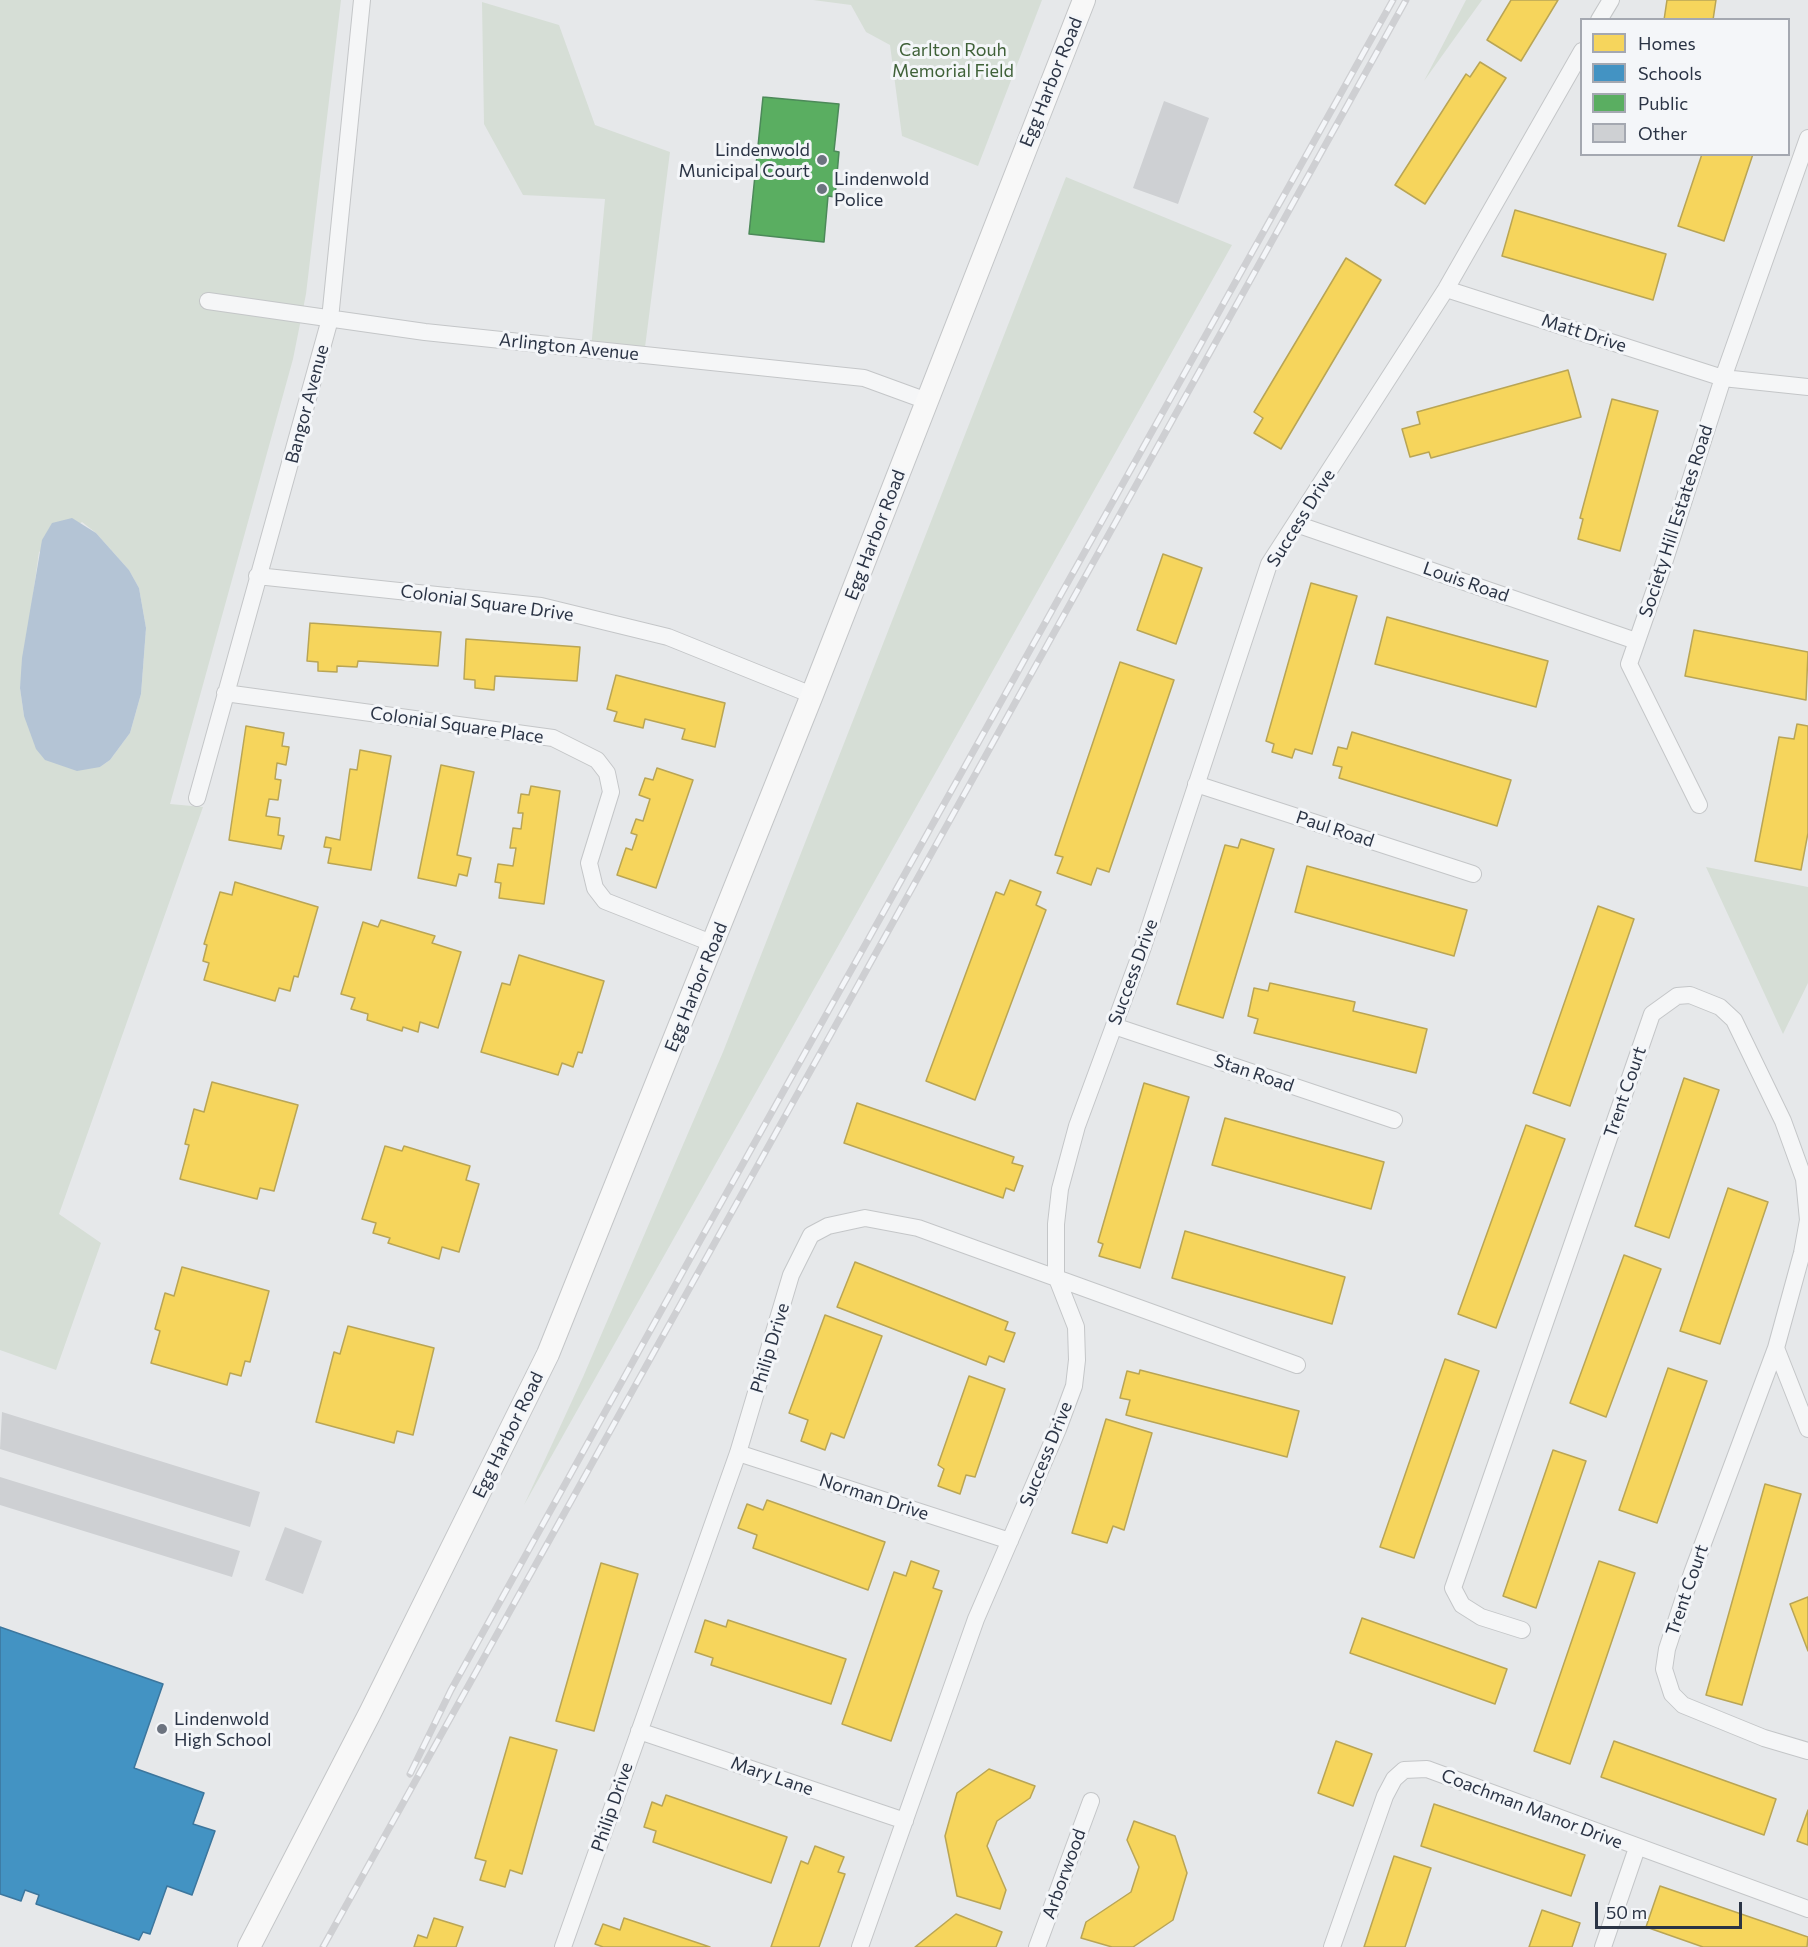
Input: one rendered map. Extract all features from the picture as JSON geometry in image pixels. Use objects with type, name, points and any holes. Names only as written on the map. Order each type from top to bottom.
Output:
[{"type":"street","name":"Bangor Avenue","points":[[197,798],[330,319],[362,0]]},
{"type":"street","name":"Egg Harbor Road","points":[[249,1947],[370,1713],[548,1354],[714,944],[1084,0]]},
{"type":"street","points":[[1600,18],[1611,0]]},
{"type":"street","name":"Success Drive","points":[[860,1947],[976,1619],[1058,1429],[1074,1386],[1077,1360],[1076,1327],[1056,1276],[1056,1224],[1060,1189],[1077,1125],[1114,1026],[1269,564],[1446,289],[1580,53]]},
{"type":"street","name":"Society Hill Estates Road","points":[[1699,805],[1629,664],[1664,566],[1723,378],[1808,138]]},
{"type":"street","name":"Matt Drive","points":[[1446,289],[1723,378]]},
{"type":"street","name":"Arlington Avenue","points":[[208,301],[425,332],[864,378],[927,401]]},
{"type":"street","points":[[1723,378],[1808,387]]},
{"type":"street","name":"Louis Road","points":[[1296,524],[1636,641]]},
{"type":"street","name":"Colonial Square Drive","points":[[257,576],[541,606],[668,637],[812,695]]},
{"type":"street","name":"Colonial Square Place","points":[[225,693],[553,738],[597,760],[607,773],[611,792],[590,863],[595,888],[605,902],[714,944]]},
{"type":"street","name":"Paul Road","points":[[1196,784],[1473,874]]},
{"type":"street","name":"Trent Court","points":[[1522,1630],[1481,1617],[1462,1605],[1453,1588],[1652,1014],[1677,996],[1690,995],[1705,999],[1720,1007],[1734,1020],[1783,1121],[1804,1179],[1808,1220],[1802,1253],[1776,1348],[1692,1573],[1667,1649],[1664,1669],[1672,1694],[1683,1705],[1764,1738],[1808,1751]]},
{"type":"street","name":"Stan Road","points":[[1114,1026],[1394,1120]]},
{"type":"street","name":"Philip Drive","points":[[563,1947],[738,1453],[791,1275],[812,1235],[828,1226],[865,1218],[918,1228],[1297,1365]]},
{"type":"street","points":[[1776,1348],[1808,1429]]},
{"type":"street","name":"Norman Drive","points":[[738,1453],[1010,1541]]},
{"type":"street","name":"Mary Lane","points":[[639,1731],[905,1821]]},
{"type":"street","name":"Coachman Manor Drive","points":[[1332,1947],[1385,1796],[1394,1779],[1404,1770],[1427,1769],[1808,1909]]},
{"type":"street","name":"Arborwood","points":[[1037,1947],[1091,1800]]},
{"type":"street","name":"Coachman Manor Drive","points":[[1603,1947],[1637,1848]]},
{"type":"green space","points":[[0,0],[341,0],[306,294],[293,359],[170,804],[203,807],[59,1214],[101,1243],[56,1370],[0,1350]],"holes":[[[82,522],[96,533],[129,570],[139,588],[146,628],[141,694],[130,733],[110,760],[100,767],[24,716],[20,688],[39,552]]]},
{"type":"green space","name":"Carlton Rouh Memorial Field","points":[[813,0],[1042,0],[978,166],[902,136],[890,45],[866,32],[851,5]]},
{"type":"green space","points":[[1466,0],[1482,0],[1424,81]]},
{"type":"green space","points":[[482,2],[559,25],[595,125],[670,152],[644,355],[591,349],[605,199],[523,195],[484,124]]},
{"type":"green space","points":[[1066,177],[1232,245],[524,1505],[583,1377],[723,1052]]},
{"type":"green space","points":[[1706,867],[1808,887],[1808,983],[1783,1034]]},
{"type":"water","points":[[72,518],[96,533],[129,570],[139,588],[146,628],[141,694],[130,733],[110,760],[100,767],[77,771],[45,760],[36,749],[24,716],[20,688],[22,658],[42,540],[52,523]]},
{"type":"building: Homes","points":[[1511,0],[1558,0],[1521,61],[1487,40]]},
{"type":"building: Homes","points":[[1667,0],[1716,0],[1713,18],[1664,18]]},
{"type":"building: Homes","points":[[1480,62],[1506,78],[1425,204],[1395,185],[1466,74],[1470,77]]},
{"type":"building: Homes","points":[[1701,156],[1752,156],[1724,241],[1678,226]]},
{"type":"building: Homes","points":[[1515,210],[1666,254],[1653,300],[1502,256]]},
{"type":"building: Homes","points":[[1346,258],[1381,280],[1281,449],[1254,433],[1263,418],[1254,412]]},
{"type":"building: Homes","points":[[1568,370],[1581,417],[1431,458],[1429,452],[1410,457],[1402,429],[1420,424],[1417,412]]},
{"type":"building: Homes","points":[[1612,399],[1658,411],[1620,551],[1578,539],[1583,519],[1580,518]]},
{"type":"building: Homes","points":[[1163,554],[1202,568],[1176,644],[1137,630]]},
{"type":"building: Homes","points":[[1311,583],[1357,596],[1312,754],[1295,749],[1292,758],[1272,752],[1274,744],[1266,741]]},
{"type":"building: Homes","points":[[1387,617],[1548,661],[1536,707],[1375,664]]},
{"type":"building: Homes","points":[[310,623],[441,632],[438,666],[358,661],[357,667],[337,666],[337,672],[318,671],[318,662],[307,661]]},
{"type":"building: Homes","points":[[1694,630],[1808,652],[1806,700],[1685,676]]},
{"type":"building: Homes","points":[[466,639],[580,647],[577,681],[495,676],[494,690],[475,688],[475,680],[464,679]]},
{"type":"building: Homes","points":[[1120,662],[1174,680],[1109,872],[1097,868],[1091,885],[1057,873],[1063,857],[1055,855]]},
{"type":"building: Homes","points":[[616,675],[725,703],[715,747],[682,739],[685,729],[645,719],[643,728],[614,721],[617,712],[607,709]]},
{"type":"building: Homes","points":[[1797,724],[1808,726],[1808,833],[1801,870],[1755,861],[1779,737],[1794,739]]},
{"type":"building: Homes","points":[[246,726],[284,733],[282,746],[289,747],[286,765],[277,763],[275,779],[281,780],[278,800],[269,799],[266,816],[280,818],[278,835],[284,836],[281,849],[229,840]]},
{"type":"building: Homes","points":[[1352,732],[1511,780],[1497,826],[1339,778],[1342,767],[1333,765],[1338,747],[1347,749]]},
{"type":"building: Homes","points":[[360,750],[391,756],[371,870],[328,863],[331,848],[324,847],[326,837],[340,840],[350,769],[357,770]]},
{"type":"building: Homes","points":[[441,765],[474,772],[457,855],[471,858],[467,876],[459,874],[456,886],[418,878]]},
{"type":"building: Homes","points":[[657,768],[693,780],[656,888],[617,875],[626,848],[632,850],[637,835],[631,833],[636,819],[643,821],[650,799],[639,795],[645,778],[653,780]]},
{"type":"building: Homes","points":[[531,786],[560,791],[544,904],[499,898],[501,883],[495,882],[498,864],[513,866],[516,848],[510,848],[513,828],[521,829],[523,813],[518,813],[521,794],[529,795]]},
{"type":"building: Homes","points":[[1241,839],[1274,849],[1223,1018],[1177,1004],[1225,845],[1238,848]]},
{"type":"building: Homes","points":[[1307,866],[1467,910],[1454,956],[1295,912]]},
{"type":"building: Homes","points":[[1010,880],[1041,892],[1036,905],[1046,910],[975,1100],[926,1081],[996,892],[1004,895]]},
{"type":"building: Homes","points":[[235,882],[318,907],[298,977],[294,976],[290,991],[279,988],[275,1001],[204,980],[209,963],[203,961],[207,945],[204,944],[220,892],[232,895]]},
{"type":"building: Homes","points":[[1598,906],[1634,919],[1570,1106],[1533,1093]]},
{"type":"building: Homes","points":[[381,920],[435,936],[432,943],[461,952],[438,1028],[420,1022],[418,1032],[403,1027],[402,1031],[367,1020],[368,1014],[351,1009],[355,998],[341,994],[363,922],[378,927]]},
{"type":"building: Homes","points":[[519,955],[604,981],[582,1053],[578,1052],[573,1067],[562,1063],[558,1075],[481,1052],[502,983],[510,985]]},
{"type":"building: Homes","points":[[1270,983],[1355,1002],[1353,1011],[1427,1029],[1416,1073],[1254,1033],[1258,1019],[1248,1016],[1254,988],[1268,991]]},
{"type":"building: Homes","points":[[1684,1078],[1719,1090],[1669,1238],[1635,1226]]},
{"type":"building: Homes","points":[[212,1082],[298,1105],[274,1191],[260,1188],[257,1199],[180,1179],[189,1145],[185,1144],[194,1109],[204,1112]]},
{"type":"building: Homes","points":[[1144,1083],[1189,1097],[1140,1268],[1099,1256],[1103,1244],[1098,1242]]},
{"type":"building: Homes","points":[[857,1103],[1014,1157],[1012,1163],[1023,1166],[1014,1191],[1006,1188],[1003,1198],[844,1143]]},
{"type":"building: Homes","points":[[1225,1118],[1384,1162],[1371,1209],[1212,1165]]},
{"type":"building: Homes","points":[[1526,1125],[1565,1139],[1496,1328],[1458,1314]]},
{"type":"building: Homes","points":[[385,1146],[402,1151],[404,1146],[470,1166],[466,1180],[479,1184],[459,1252],[442,1247],[439,1259],[388,1243],[390,1238],[373,1233],[376,1223],[362,1219]]},
{"type":"building: Homes","points":[[1728,1188],[1768,1202],[1720,1344],[1680,1331]]},
{"type":"building: Homes","points":[[1185,1231],[1345,1277],[1332,1324],[1172,1278]]},
{"type":"building: Homes","points":[[1624,1255],[1661,1269],[1606,1417],[1570,1403]]},
{"type":"building: Homes","points":[[855,1262],[1008,1322],[1005,1330],[1015,1333],[1004,1362],[989,1356],[986,1365],[837,1307]]},
{"type":"building: Homes","points":[[182,1267],[269,1291],[250,1362],[245,1361],[241,1376],[230,1373],[227,1385],[151,1363],[160,1331],[155,1329],[165,1293],[174,1296]]},
{"type":"building: Homes","points":[[825,1315],[882,1336],[844,1438],[831,1433],[825,1450],[801,1441],[808,1420],[789,1413]]},
{"type":"building: Homes","points":[[348,1326],[434,1348],[413,1435],[397,1431],[394,1443],[316,1422],[334,1352],[340,1354]]},
{"type":"building: Homes","points":[[1445,1359],[1479,1371],[1414,1558],[1380,1547]]},
{"type":"building: Homes","points":[[1668,1368],[1707,1381],[1657,1523],[1619,1510]]},
{"type":"building: Homes","points":[[1140,1370],[1299,1411],[1287,1457],[1126,1415],[1130,1400],[1120,1398],[1127,1371],[1139,1374]]},
{"type":"building: Homes","points":[[969,1376],[1005,1389],[975,1477],[966,1475],[960,1494],[938,1486],[944,1469],[938,1465]]},
{"type":"building: Homes","points":[[1106,1419],[1152,1433],[1124,1530],[1113,1526],[1107,1543],[1072,1533]]},
{"type":"building: Homes","points":[[1553,1450],[1586,1461],[1536,1608],[1503,1596]]},
{"type":"building: Homes","points":[[1765,1484],[1801,1494],[1742,1705],[1706,1695]]},
{"type":"building: Homes","points":[[767,1500],[885,1542],[868,1590],[753,1548],[757,1535],[738,1528],[747,1504],[763,1510]]},
{"type":"building: Homes","points":[[911,1561],[939,1571],[933,1588],[942,1591],[891,1741],[842,1724],[894,1572],[906,1576]]},
{"type":"building: Homes","points":[[1599,1561],[1635,1573],[1570,1764],[1534,1751]]},
{"type":"building: Homes","points":[[601,1563],[638,1574],[594,1731],[556,1721]]},
{"type":"building: Homes","points":[[1808,1597],[1808,1651],[1790,1604]]},
{"type":"building: Homes","points":[[1362,1618],[1507,1669],[1495,1704],[1350,1653]]},
{"type":"building: Homes","points":[[705,1620],[726,1627],[728,1620],[846,1659],[831,1704],[711,1665],[713,1658],[695,1652]]},
{"type":"building: Homes","points":[[510,1737],[557,1750],[522,1874],[510,1870],[505,1887],[480,1880],[486,1861],[475,1858]]},
{"type":"building: Homes","points":[[1336,1741],[1372,1754],[1353,1806],[1318,1793]]},
{"type":"building: Homes","points":[[1614,1741],[1776,1799],[1764,1835],[1601,1777]]},
{"type":"building: Homes","points":[[989,1769],[1035,1786],[1030,1798],[997,1821],[987,1846],[1006,1890],[1000,1909],[957,1896],[945,1836],[957,1793]]},
{"type":"building: Homes","points":[[666,1795],[787,1837],[771,1883],[653,1842],[656,1831],[644,1827],[652,1802],[662,1806]]},
{"type":"building: Homes","points":[[1434,1804],[1585,1855],[1571,1896],[1421,1846]]},
{"type":"building: Homes","points":[[1808,1810],[1808,1845],[1797,1841]]},
{"type":"building: Homes","points":[[1134,1821],[1175,1836],[1187,1873],[1173,1920],[1133,1947],[1112,1947],[1081,1938],[1086,1922],[1131,1892],[1139,1867],[1127,1840]]},
{"type":"building: Homes","points":[[815,1846],[844,1857],[838,1872],[845,1874],[819,1947],[771,1947],[801,1861],[808,1864]]},
{"type":"building: Homes","points":[[1394,1856],[1431,1868],[1405,1947],[1364,1947]]},
{"type":"building: Homes","points":[[1660,1886],[1808,1937],[1807,1947],[1703,1947],[1646,1927]]},
{"type":"building: Homes","points":[[1542,1910],[1580,1923],[1572,1947],[1529,1947]]},
{"type":"building: Homes","points":[[956,1914],[1002,1932],[996,1947],[915,1947]]},
{"type":"building: Homes","points":[[434,1918],[463,1927],[456,1947],[414,1947],[418,1935],[427,1938]]},
{"type":"building: Homes","points":[[624,1918],[710,1947],[603,1947],[595,1944],[603,1924],[620,1930]]},
{"type":"building: Schools","points":[[0,1627],[163,1684],[134,1768],[204,1793],[193,1824],[215,1831],[192,1895],[167,1886],[150,1934],[143,1932],[139,1940],[36,1904],[39,1895],[25,1890],[21,1901],[0,1894]]},
{"type":"building: Public","points":[[763,97],[839,104],[834,151],[839,152],[835,197],[828,196],[824,242],[749,234]]},
{"type":"building: Other","points":[[1164,101],[1209,118],[1178,204],[1133,188]]},
{"type":"building: Other","points":[[2,1412],[260,1492],[250,1527],[0,1449]]},
{"type":"building: Other","points":[[0,1477],[240,1551],[232,1577],[0,1505]]},
{"type":"building: Other","points":[[285,1527],[322,1541],[303,1594],[265,1580]]},
{"type":"railway","points":[[410,1774],[451,1690],[697,1246],[1393,0]]},
{"type":"railway","points":[[323,1947],[1406,0]]},
{"type":"place","name":"Lindenwold Municipal Court","points":[[822,160]]},
{"type":"place","name":"Lindenwold Police","points":[[822,189]]},
{"type":"place","name":"Lindenwold High School","points":[[162,1729]]}]
